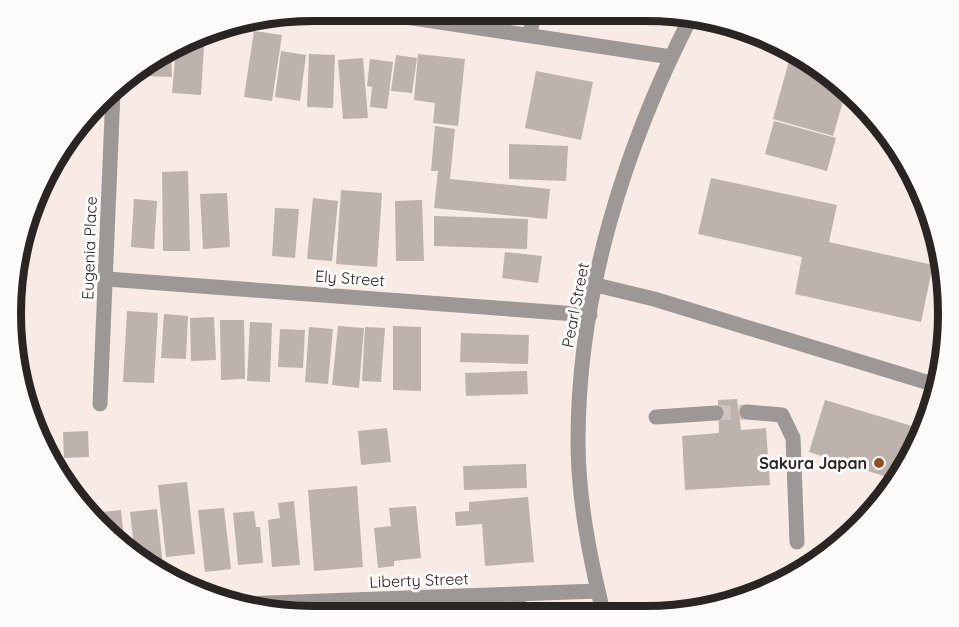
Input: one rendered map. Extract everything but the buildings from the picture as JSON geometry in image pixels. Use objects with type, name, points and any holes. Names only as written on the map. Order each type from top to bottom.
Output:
[{"type":"street","points":[[437,21],[671,57]]},
{"type":"street","points":[[530,34],[532,21]]},
{"type":"street","name":"Pearl Street","points":[[602,606],[590,554],[578,443],[581,367],[596,285],[612,217],[632,151],[671,57],[687,25]]},
{"type":"street","name":"Eugenia Place","points":[[100,404],[113,102]]},
{"type":"street","name":"Ely Street","points":[[107,279],[590,315]]},
{"type":"street","points":[[596,285],[654,299],[929,383]]},
{"type":"street","points":[[747,412],[782,415],[793,438],[797,542]]},
{"type":"street","points":[[656,417],[716,413]]},
{"type":"street","name":"Liberty Street","points":[[274,603],[598,591]]},
{"type":"street","points":[[518,595],[519,606]]},
{"type":"tunnel","points":[[716,413],[747,412]]},
{"type":"place","name":"Sakura Japan","points":[[879,463]]}]
